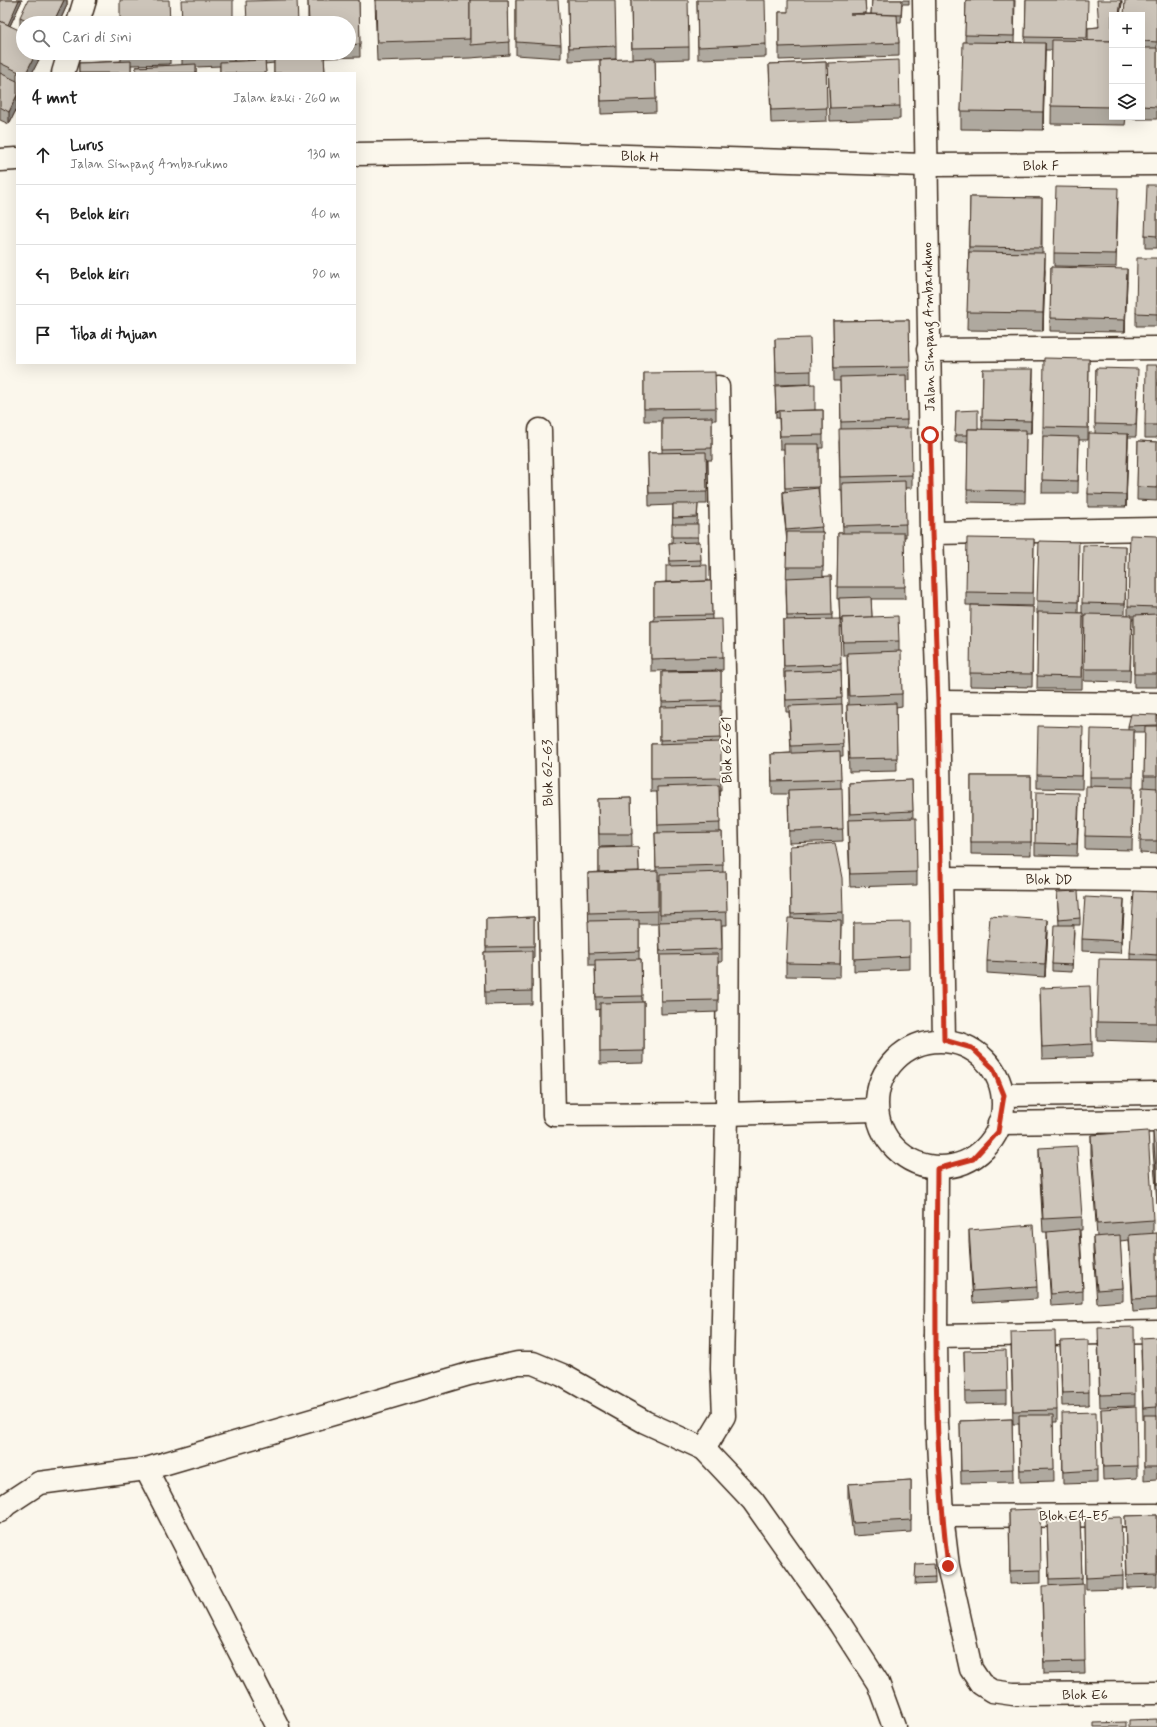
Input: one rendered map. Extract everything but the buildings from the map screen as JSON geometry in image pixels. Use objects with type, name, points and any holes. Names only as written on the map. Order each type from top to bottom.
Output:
[{"type":"street","points":[[80,16],[85,0]]},
{"type":"street","name":"Jalan Simpang Ambarukmo","points":[[924,0],[928,350],[938,702],[944,1040]]},
{"type":"street","points":[[63,72],[67,60]]},
{"type":"street","name":"Blok H","points":[[356,154],[495,152],[925,165]]},
{"type":"street","points":[[0,160],[16,159]]},
{"type":"street","name":"Blok F","points":[[925,165],[1157,164]]},
{"type":"street","points":[[928,350],[1157,348]]},
{"type":"street","name":"Blok G2-G1","points":[[704,1449],[724,1416],[722,1369],[727,1114],[728,853],[718,387]]},
{"type":"street","name":"Blok G2-G3","points":[[540,430],[554,1115],[727,1114]]},
{"type":"street","points":[[932,533],[1157,529]]},
{"type":"street","points":[[938,702],[1157,704]]},
{"type":"street","name":"Blok DD","points":[[941,878],[1157,880]]},
{"type":"street","points":[[944,1040],[972,1048],[993,1068],[1004,1095],[998,1132],[973,1159],[937,1169],[913,1163],[892,1147],[879,1125],[875,1110],[883,1076],[898,1056],[920,1043],[944,1040]]},
{"type":"street","points":[[1004,1095],[1157,1093]]},
{"type":"street","points":[[727,1114],[875,1110]]},
{"type":"street","points":[[999,1123],[1157,1121]]},
{"type":"street","name":"Blok E6","points":[[937,1169],[937,1423],[942,1516],[948,1566],[970,1669],[981,1684],[992,1691],[1013,1694],[1157,1693]]},
{"type":"street","points":[[936,1336],[1157,1332]]},
{"type":"street","points":[[0,1511],[7,1504],[39,1483],[146,1469],[469,1374],[518,1362],[533,1363],[562,1375],[645,1422],[704,1449],[754,1501],[840,1624],[878,1683],[894,1727]]},
{"type":"street","points":[[146,1469],[278,1727]]},
{"type":"street","name":"Blok E4-E5","points":[[942,1516],[1157,1515]]},
{"type":"route","points":[[930,435],[938,702],[944,1040],[972,1048],[993,1068],[1004,1095],[998,1132],[973,1159],[937,1169],[937,1423],[942,1516],[948,1566]]}]
